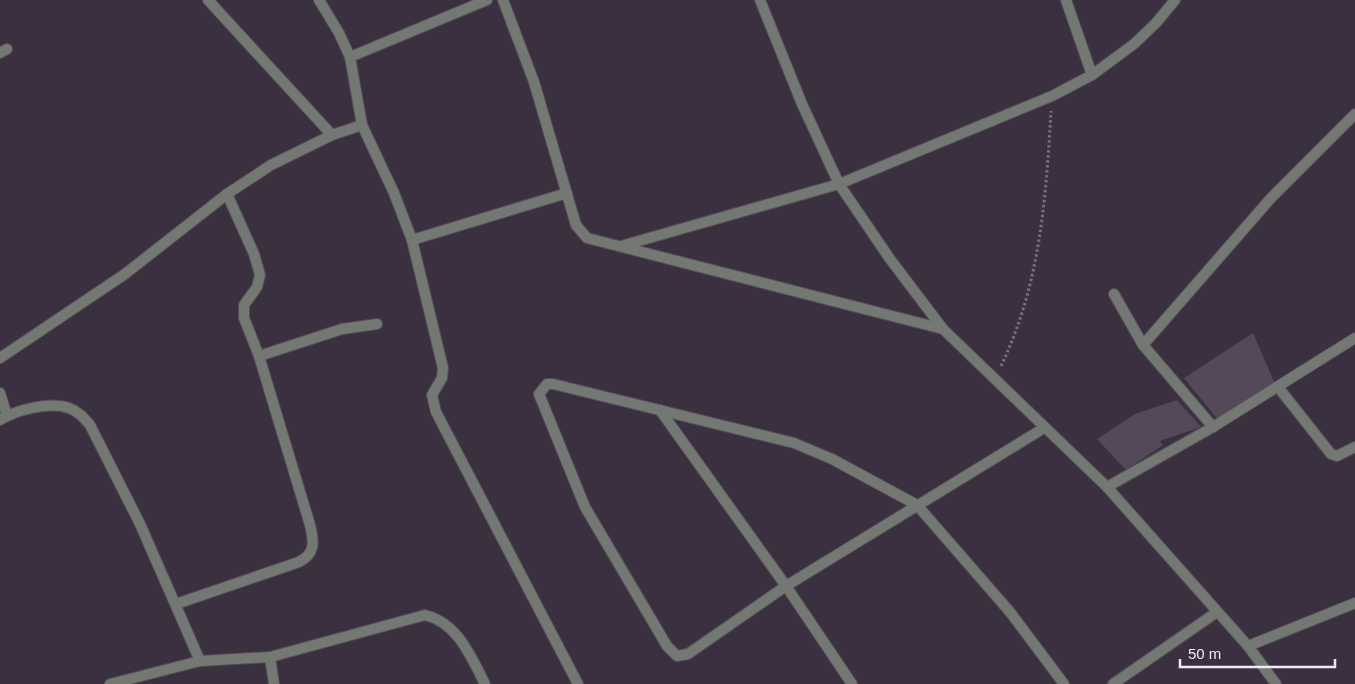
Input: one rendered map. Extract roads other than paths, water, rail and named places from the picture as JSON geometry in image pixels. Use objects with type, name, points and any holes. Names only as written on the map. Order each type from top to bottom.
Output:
[{"type":"street","points":[[208,0],[332,135]]},
{"type":"street","points":[[319,0],[339,33],[350,57],[362,125],[394,193],[412,240],[443,368],[442,378],[432,395],[436,412],[578,684]]},
{"type":"street","points":[[350,57],[488,0]]},
{"type":"street","points":[[503,0],[534,82],[576,225],[583,234],[594,240],[943,329]]},
{"type":"street","points":[[760,0],[805,113],[839,184],[890,260],[943,329],[995,377],[1044,428],[1107,487],[1248,646],[1276,684]]},
{"type":"street","points":[[1066,0],[1092,75]]},
{"type":"street","points":[[620,246],[839,184],[1052,96],[1092,75],[1134,44],[1156,23],[1175,0]]},
{"type":"street","points":[[1143,345],[1271,198],[1355,114]]},
{"type":"street","points":[[0,358],[125,274],[227,194],[271,165],[332,135],[362,125]]},
{"type":"street","points":[[412,240],[567,193]]},
{"type":"street","points":[[176,604],[299,562],[308,557],[312,552],[313,541],[310,525],[259,356],[244,318],[243,310],[259,283],[258,265],[227,194]]},
{"type":"street","points":[[1114,294],[1143,345],[1213,427]]},
{"type":"street","points":[[259,356],[342,329],[377,324]]},
{"type":"street","points":[[1107,487],[1213,427],[1355,338]]},
{"type":"street","points":[[1044,428],[917,505],[786,586],[688,654],[677,656],[667,646],[585,506],[539,394],[542,388],[553,384],[794,443],[832,459],[917,505],[1010,612],[1064,684]]},
{"type":"street","points":[[1278,387],[1331,454],[1337,456],[1355,447]]},
{"type":"street","points":[[0,393],[4,418],[44,407],[62,406],[78,412],[90,425],[176,604],[200,661]]},
{"type":"street","points":[[660,410],[786,586],[852,684]]},
{"type":"street","points":[[1248,646],[1355,603]]},
{"type":"street","points":[[1114,684],[1217,612]]},
{"type":"street","points":[[110,684],[200,661],[270,657],[425,615],[444,622],[464,644],[485,684]]},
{"type":"street","points":[[270,657],[274,684]]}]
